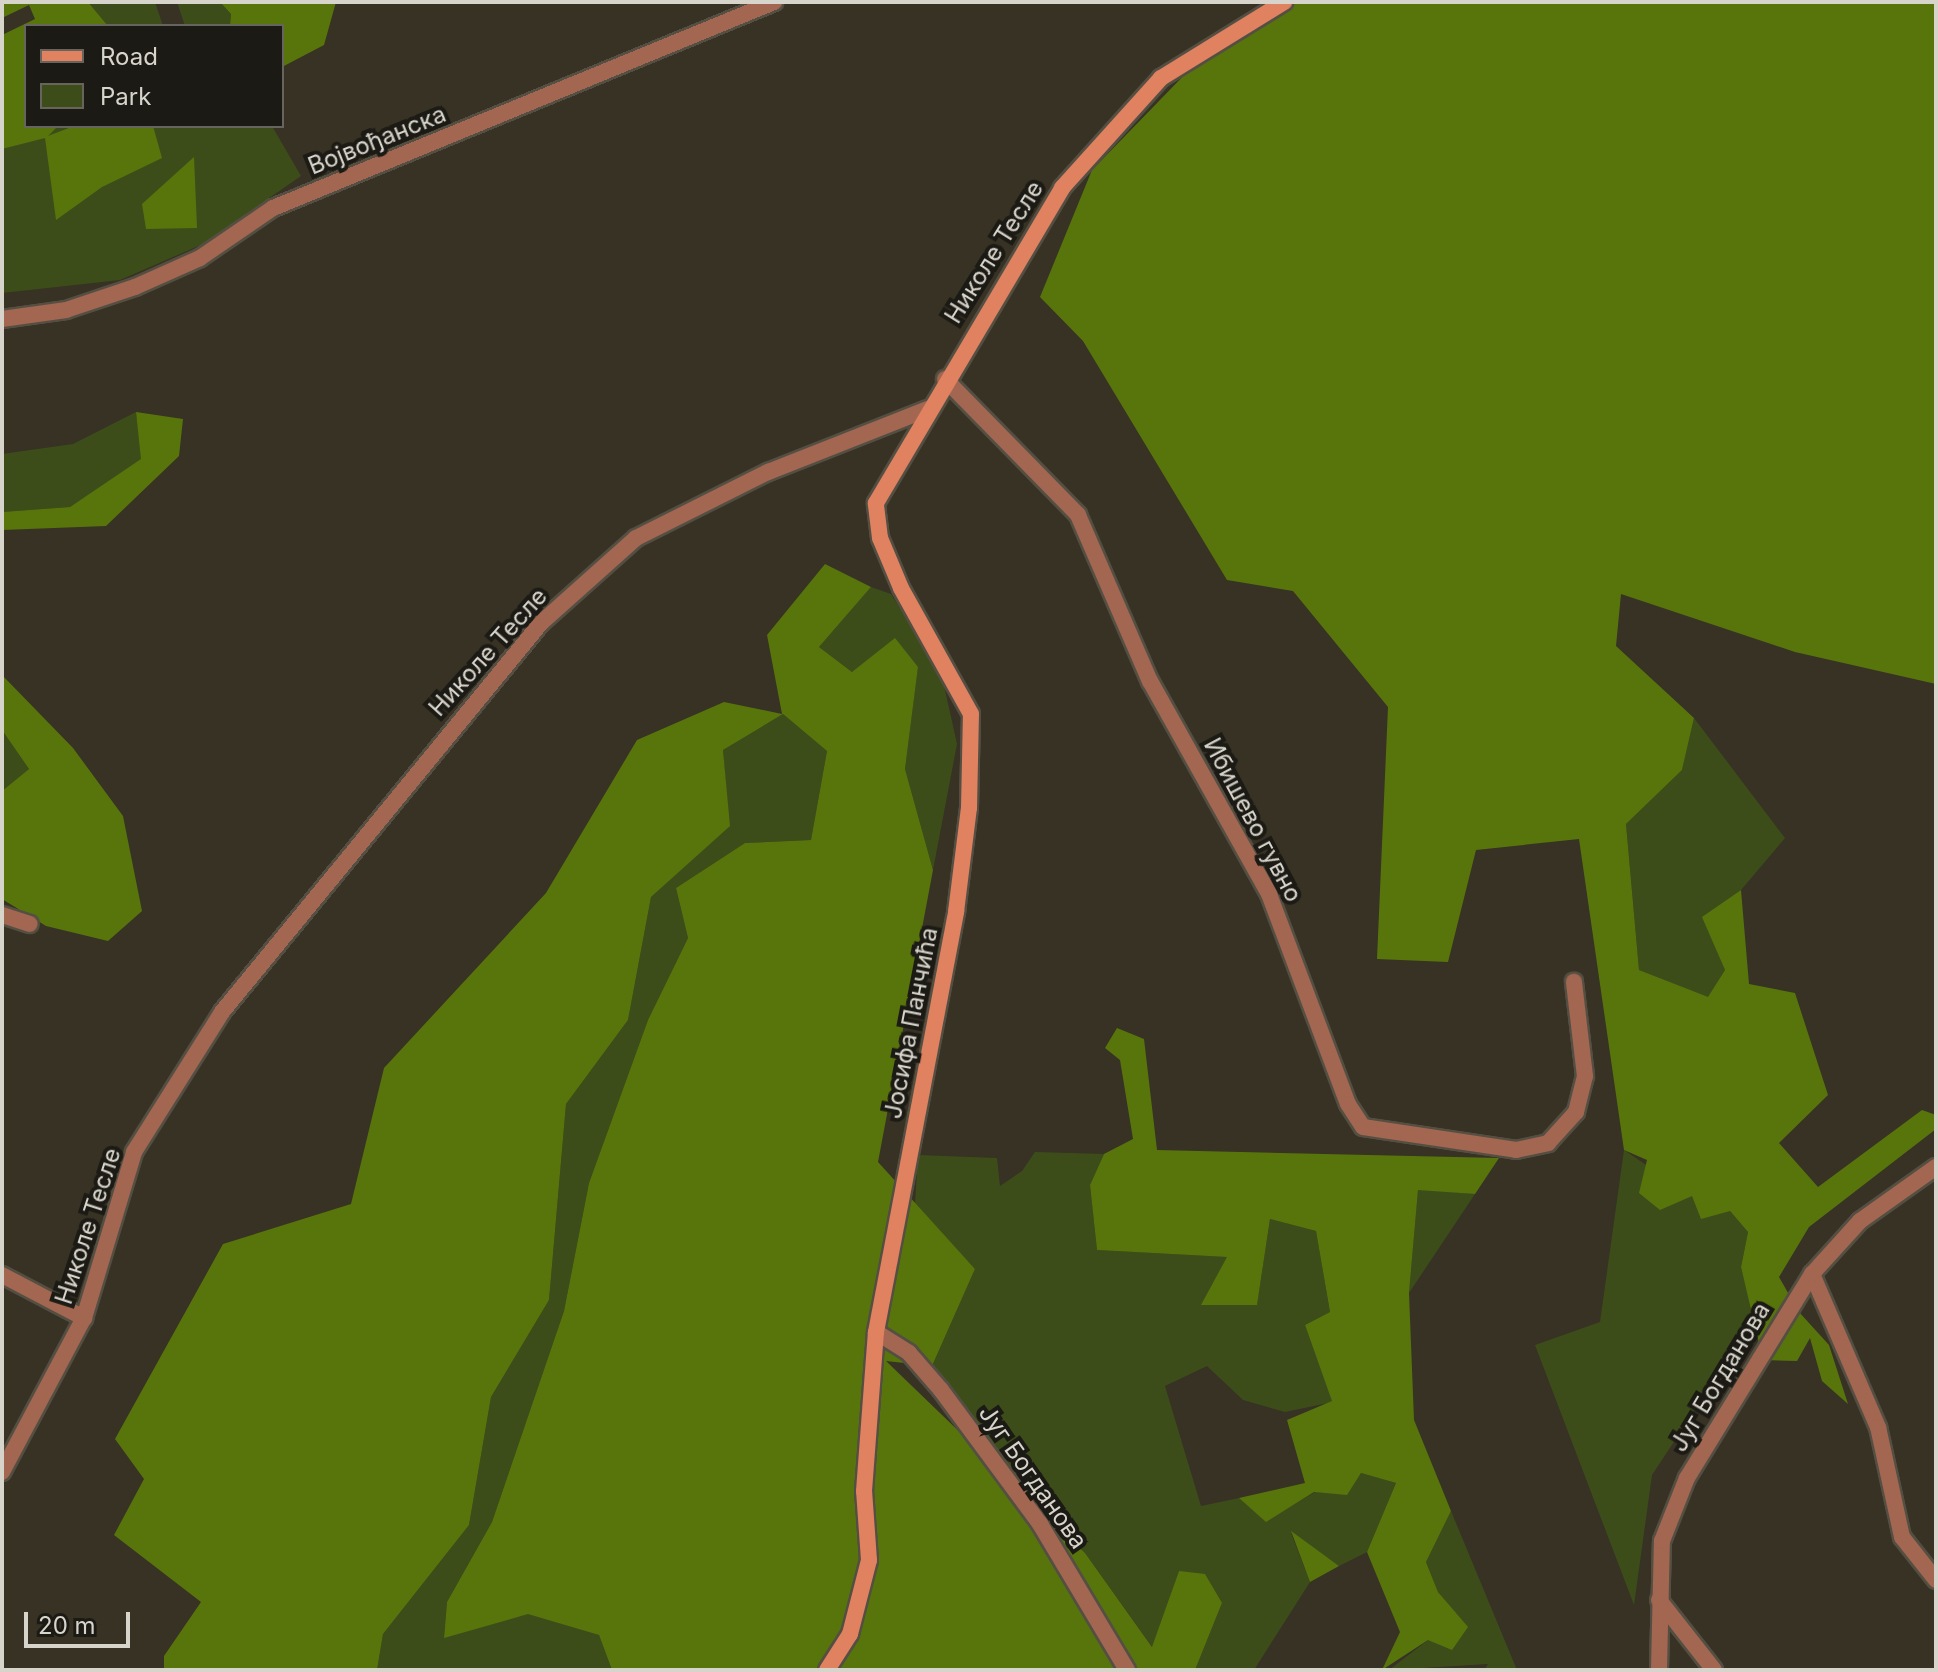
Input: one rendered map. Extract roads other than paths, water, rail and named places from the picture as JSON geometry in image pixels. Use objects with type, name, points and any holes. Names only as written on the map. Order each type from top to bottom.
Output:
[{"type":"street","name":"Николе Тесле","points":[[2,1472],[84,1318],[134,1152],[222,1012],[541,623],[636,538],[768,472],[928,409],[1062,188],[1151,89],[1284,2]]},
{"type":"street","name":"Војвођанска","points":[[2,319],[66,310],[135,287],[200,258],[273,208],[768,3]]},
{"type":"street","name":"Ибишево гувно","points":[[945,379],[1078,515],[1150,681],[1269,894],[1348,1104],[1363,1127],[1516,1150],[1548,1143],[1576,1112],[1585,1076],[1574,982]]},
{"type":"street","name":"Јосифа Панчића","points":[[827,1670],[850,1634],[869,1560],[864,1491],[876,1332],[956,912],[969,808],[971,714],[901,588],[880,538],[876,503],[928,409]]},
{"type":"street","points":[[2,915],[30,924]]},
{"type":"street","name":"Југ Богданова","points":[[1659,1670],[1659,1600],[1669,1515],[1741,1382],[1812,1274],[1860,1221],[1936,1167]]},
{"type":"street","points":[[1812,1274],[1878,1427],[1902,1537],[1936,1580]]},
{"type":"street","points":[[2,1275],[84,1318]]},
{"type":"street","name":"Југ Богданова","points":[[876,1332],[909,1353],[941,1390],[1040,1524],[1127,1670]]},
{"type":"street","points":[[1659,1600],[1714,1670]]}]
